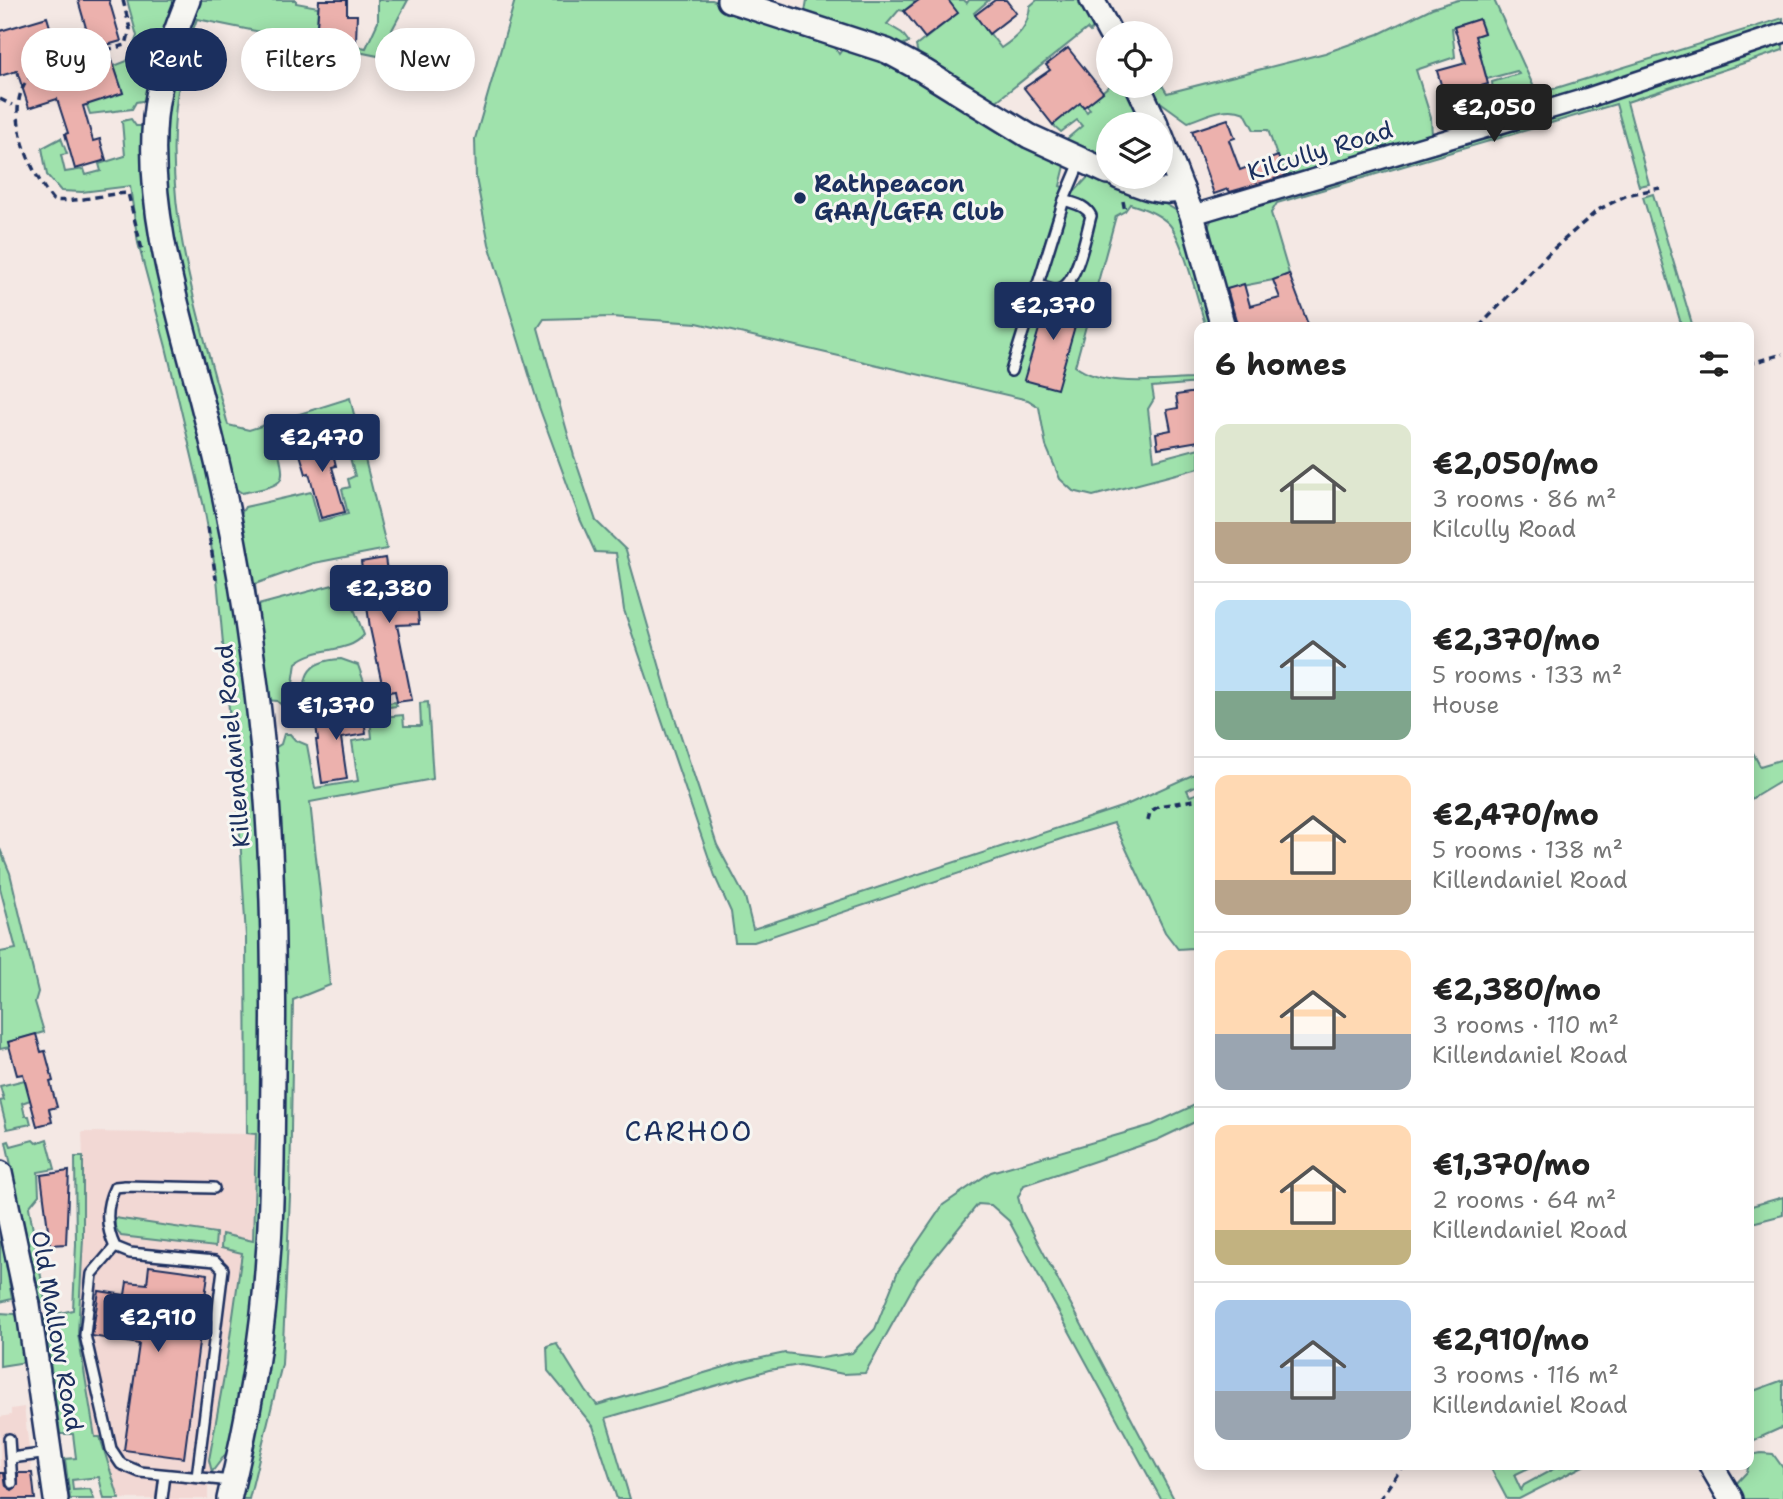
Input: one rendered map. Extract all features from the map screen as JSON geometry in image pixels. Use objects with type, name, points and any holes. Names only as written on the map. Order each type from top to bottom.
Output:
[{"type":"street","name":"Killendaniel Road","points":[[188,0],[169,49],[155,115],[158,215],[210,432],[244,605],[261,732],[273,959],[268,1259],[255,1370],[231,1490]]},
{"type":"street","points":[[729,0],[887,51],[924,71],[1010,126],[1096,166]]},
{"type":"street","points":[[1092,0],[1103,21]]},
{"type":"street","name":"Kilcully Road","points":[[1192,215],[1587,99],[1783,33]]},
{"type":"street","points":[[1173,166],[1192,215],[1222,322]]},
{"type":"street","points":[[1155,189],[1172,192],[1182,189]]},
{"type":"street","name":"Old Mallow Road","points":[[0,1173],[28,1305],[57,1499]]},
{"type":"street","points":[[1714,1470],[1731,1499]]},
{"type":"lane","points":[[1011,371],[1064,200],[1082,160]]},
{"type":"lane","points":[[1037,285],[1056,290],[1066,287],[1073,279],[1091,216],[1082,206],[1064,200]]},
{"type":"lane","points":[[197,1477],[223,1269],[215,1261],[130,1253],[116,1247],[111,1237],[107,1213],[109,1199],[115,1187],[125,1185],[214,1188]]},
{"type":"lane","points":[[116,1247],[92,1274],[85,1335],[111,1450],[121,1464],[140,1472],[197,1477],[231,1490]]},
{"type":"lane","points":[[9,1439],[12,1483]]},
{"type":"lane","points":[[11,1458],[51,1453]]},
{"type":"lane","points":[[162,1499],[164,1475]]},
{"type":"path","points":[[9,116],[16,92],[31,75],[126,45],[130,29],[123,0]]},
{"type":"path","points":[[0,99],[12,106]]},
{"type":"path","points":[[17,143],[40,184],[53,200],[70,202],[102,194],[128,193],[144,258]]},
{"type":"path","points":[[1484,322],[1550,252],[1598,211],[1628,195],[1660,188]]},
{"type":"path","points":[[1754,362],[1783,354]]},
{"type":"path","points":[[207,517],[216,579]]},
{"type":"path","points":[[1148,821],[1150,812],[1160,806],[1194,800]]},
{"type":"path","points":[[1380,1499],[1399,1470]]},
{"type":"shaded area","points":[[82,1132],[256,1134],[253,1247],[222,1457],[212,1472],[208,1499],[109,1499],[72,1335],[76,1244],[75,1157],[83,1157]]},
{"type":"shaded area","points":[[24,1407],[35,1499],[0,1499],[0,1417],[11,1415],[11,1409]]},
{"type":"green space","points":[[127,0],[178,0],[170,28],[135,28]]},
{"type":"green space","points":[[197,0],[296,0],[296,3],[318,7],[317,27],[329,28],[241,28],[197,19],[194,28],[187,28]]},
{"type":"green space","points":[[378,0],[408,0],[393,28],[375,28],[378,22]]},
{"type":"green space","name":"Rathpeacon GAA/LGFA Club","points":[[515,0],[712,0],[830,39],[839,54],[844,47],[871,50],[1066,162],[1060,186],[1075,191],[1090,175],[1096,178],[1096,189],[1126,189],[1171,207],[1181,214],[1213,322],[1204,322],[1180,243],[1169,224],[1161,217],[1130,204],[1116,216],[1075,366],[1087,373],[1116,380],[1194,378],[1194,383],[1152,387],[1154,399],[1148,409],[1154,460],[1194,449],[1194,469],[1093,496],[1073,491],[1060,479],[1046,446],[1039,407],[1028,400],[697,323],[611,317],[544,319],[538,328],[574,456],[596,521],[626,550],[671,706],[717,845],[745,897],[753,929],[1124,806],[1194,774],[1194,786],[1187,790],[1190,796],[1194,795],[1194,948],[1178,949],[1165,932],[1114,823],[754,942],[735,942],[731,912],[716,879],[624,610],[616,553],[595,552],[580,519],[539,407],[489,244],[476,178],[475,139]]},
{"type":"green space","points":[[807,0],[913,0],[915,2],[904,11],[899,10],[887,24],[902,33],[909,42],[897,47],[804,17]]},
{"type":"green space","points":[[948,0],[964,0],[967,3],[969,0],[989,0],[974,13],[1001,48],[1022,30],[1030,6],[1037,0],[1083,0],[1095,26],[1090,32],[1087,29],[994,103],[1023,120],[1027,119],[1024,125],[919,58],[916,46],[944,24]]},
{"type":"green space","points":[[1458,0],[1494,0],[1537,94],[1783,18],[1783,27],[1604,87],[1534,105],[1530,98],[1472,115],[1467,97],[1493,91],[1492,82],[1519,74],[1517,71],[1487,79],[1481,59],[1464,64],[1462,52],[1469,38],[1484,32],[1479,19],[1452,28],[1455,57],[1416,70],[1431,118],[1432,135],[1285,179],[1268,130],[1254,130],[1245,113],[1223,110],[1188,122],[1157,98],[1173,98],[1173,91],[1325,53],[1379,34],[1432,8]]},
{"type":"green space","points":[[375,28],[375,55],[361,53],[361,47],[366,48]]},
{"type":"green space","points":[[1783,40],[1783,50],[1627,102],[1649,184],[1639,186],[1616,104],[1277,203],[1271,213],[1289,274],[1227,289],[1237,322],[1231,322],[1210,247],[1209,225],[1219,212]]},
{"type":"green space","points":[[125,62],[125,91],[151,91],[148,100],[136,102],[132,109],[90,114],[85,100],[123,93],[114,66]]},
{"type":"green space","points":[[1063,82],[1087,112],[1090,109],[1086,105],[1096,97],[1134,98],[1140,112],[1096,112],[1096,158],[1062,143],[1082,126],[1077,120],[1061,132],[1053,125]]},
{"type":"green space","points":[[168,91],[179,91],[174,121],[174,172],[179,223],[188,274],[228,425],[249,430],[350,398],[387,549],[314,563],[255,584],[256,594],[251,596],[240,515],[245,507],[311,492],[319,521],[348,514],[342,489],[350,487],[348,479],[355,476],[340,421],[276,438],[282,473],[277,484],[242,493],[230,485],[176,269],[165,195],[163,154]]},
{"type":"green space","points":[[131,119],[136,126],[145,126],[227,547],[260,810],[264,1134],[257,1303],[230,1448],[212,1472],[209,1460],[242,1253],[221,1248],[222,1234],[253,1241],[256,1134],[247,1133],[246,937],[239,819],[217,578],[204,507],[138,243],[130,186],[82,192],[61,191],[47,175],[42,148],[61,138],[67,154],[61,155],[65,172],[84,169],[86,175],[101,171],[99,164],[125,156],[122,121]]},
{"type":"green space","points":[[1653,194],[1691,322],[1680,322],[1643,197]]},
{"type":"green space","points":[[344,582],[364,635],[349,645],[304,657],[296,663],[290,704],[284,707],[277,701],[267,700],[256,614],[259,612],[258,605]]},
{"type":"green space","points":[[341,659],[358,665],[372,705],[395,702],[397,706],[306,718],[307,676],[317,664]]},
{"type":"green space","points":[[428,702],[433,779],[310,802],[330,985],[293,1000],[290,1197],[282,1364],[249,1499],[240,1499],[268,1362],[273,749],[281,744],[284,734],[290,734],[295,740],[307,745],[315,788],[358,781],[352,741],[372,738],[370,718],[403,715],[404,726],[421,726],[420,703]]},
{"type":"green space","points":[[1754,754],[1760,766],[1783,759],[1783,780],[1754,797]]},
{"type":"green space","points":[[0,849],[10,873],[38,992],[35,1002],[44,1032],[9,1042],[10,1047],[0,1049],[0,952],[16,949],[0,888]]},
{"type":"green space","points":[[29,1079],[30,1100],[22,1103],[25,1116],[29,1116],[31,1124],[7,1129],[0,1101],[4,1100],[0,1086]]},
{"type":"green space","points":[[1194,1105],[1194,1122],[1157,1140],[1024,1185],[1018,1197],[1022,1212],[1174,1499],[1161,1499],[1009,1221],[991,1205],[978,1204],[918,1278],[865,1373],[843,1374],[800,1365],[769,1370],[606,1418],[630,1499],[617,1499],[593,1426],[548,1371],[547,1346],[556,1343],[597,1405],[738,1363],[785,1353],[822,1358],[852,1353],[875,1329],[898,1271],[943,1205],[991,1172],[1152,1125]]},
{"type":"green space","points":[[47,1139],[55,1169],[38,1172],[39,1195],[29,1207],[45,1300],[41,1304],[6,1142],[9,1141],[11,1146]]},
{"type":"green space","points":[[75,1157],[83,1157],[83,1238],[78,1334],[95,1437],[100,1437],[119,1499],[104,1499],[99,1477],[72,1480],[73,1490],[90,1489],[94,1499],[70,1499],[65,1459],[76,1458],[73,1434],[60,1434],[44,1317],[73,1310],[76,1244]]},
{"type":"green space","points":[[1783,1197],[1783,1215],[1754,1222],[1754,1205]]},
{"type":"green space","points":[[115,1218],[216,1233],[215,1247],[121,1236],[115,1227]]},
{"type":"green space","points":[[0,1228],[12,1299],[0,1302]]},
{"type":"green space","points":[[0,1313],[15,1314],[18,1319],[24,1337],[26,1362],[0,1366]]},
{"type":"green space","points":[[1783,1380],[1783,1427],[1754,1440],[1754,1391]]},
{"type":"green space","points":[[1754,1454],[1773,1454],[1783,1468],[1783,1499],[1741,1499],[1734,1486],[1747,1470],[1754,1470]]},
{"type":"green space","points":[[1492,1470],[1524,1470],[1514,1475],[1521,1490],[1524,1485],[1551,1470],[1575,1470],[1519,1499],[1507,1499]]},
{"type":"building","points":[[78,0],[109,0],[121,41],[111,44],[111,28],[86,28]]},
{"type":"building","points":[[319,0],[347,0],[347,15],[357,15],[356,28],[317,27]]},
{"type":"building","points":[[919,0],[948,0],[958,13],[925,38],[904,11]]},
{"type":"building","points":[[995,0],[1006,0],[1016,13],[989,34],[975,15]]},
{"type":"building","points":[[47,17],[50,28],[21,28],[21,83],[17,71],[0,76],[0,31]]},
{"type":"building","points":[[1479,19],[1484,33],[1475,36],[1488,84],[1464,91],[1465,95],[1446,101],[1437,71],[1466,63],[1454,27]]},
{"type":"building","points":[[1068,48],[1096,83],[1096,98],[1084,107],[1080,103],[1053,125],[1024,88],[1050,70],[1046,65]]},
{"type":"building","points":[[111,57],[123,93],[83,106],[93,141],[100,139],[106,160],[75,169],[65,134],[68,133],[57,99],[29,108],[23,91],[111,91]]},
{"type":"building","points":[[1228,119],[1235,138],[1229,140],[1240,170],[1278,156],[1285,176],[1214,194],[1192,131]]},
{"type":"building","points":[[1289,274],[1307,322],[1237,322],[1227,289],[1244,284],[1250,306],[1280,298],[1273,280]]},
{"type":"building","points":[[1049,295],[1081,305],[1057,389],[1024,380]]},
{"type":"building","points":[[1194,392],[1194,442],[1158,448],[1156,433],[1171,430],[1167,410],[1178,408],[1176,395]]},
{"type":"building","points":[[324,434],[327,446],[331,445],[336,466],[332,467],[345,512],[321,518],[309,473],[306,474],[296,441]]},
{"type":"building","points":[[385,558],[390,591],[416,589],[419,624],[397,625],[412,700],[397,702],[395,691],[384,693],[370,628],[361,562]]},
{"type":"building","points":[[363,710],[366,734],[341,738],[347,779],[322,783],[315,717]]},
{"type":"building","points":[[36,1034],[41,1052],[45,1051],[57,1107],[49,1109],[52,1122],[37,1126],[23,1074],[17,1075],[8,1042]]},
{"type":"building","points":[[69,1171],[66,1244],[50,1245],[41,1175]]},
{"type":"building","points":[[149,1266],[208,1274],[184,1458],[124,1450],[139,1344],[92,1336],[99,1291],[125,1295],[127,1282],[147,1284]]},
{"type":"building","points":[[0,1473],[4,1473],[6,1486],[12,1490],[18,1485],[18,1473],[32,1473],[35,1499],[0,1499]]},
{"type":"place","name":"Rathpeacon GAA/LGFA Club","points":[[800,198]]},
{"type":"district","name":"CARHOO","points":[[689,1131]]}]
